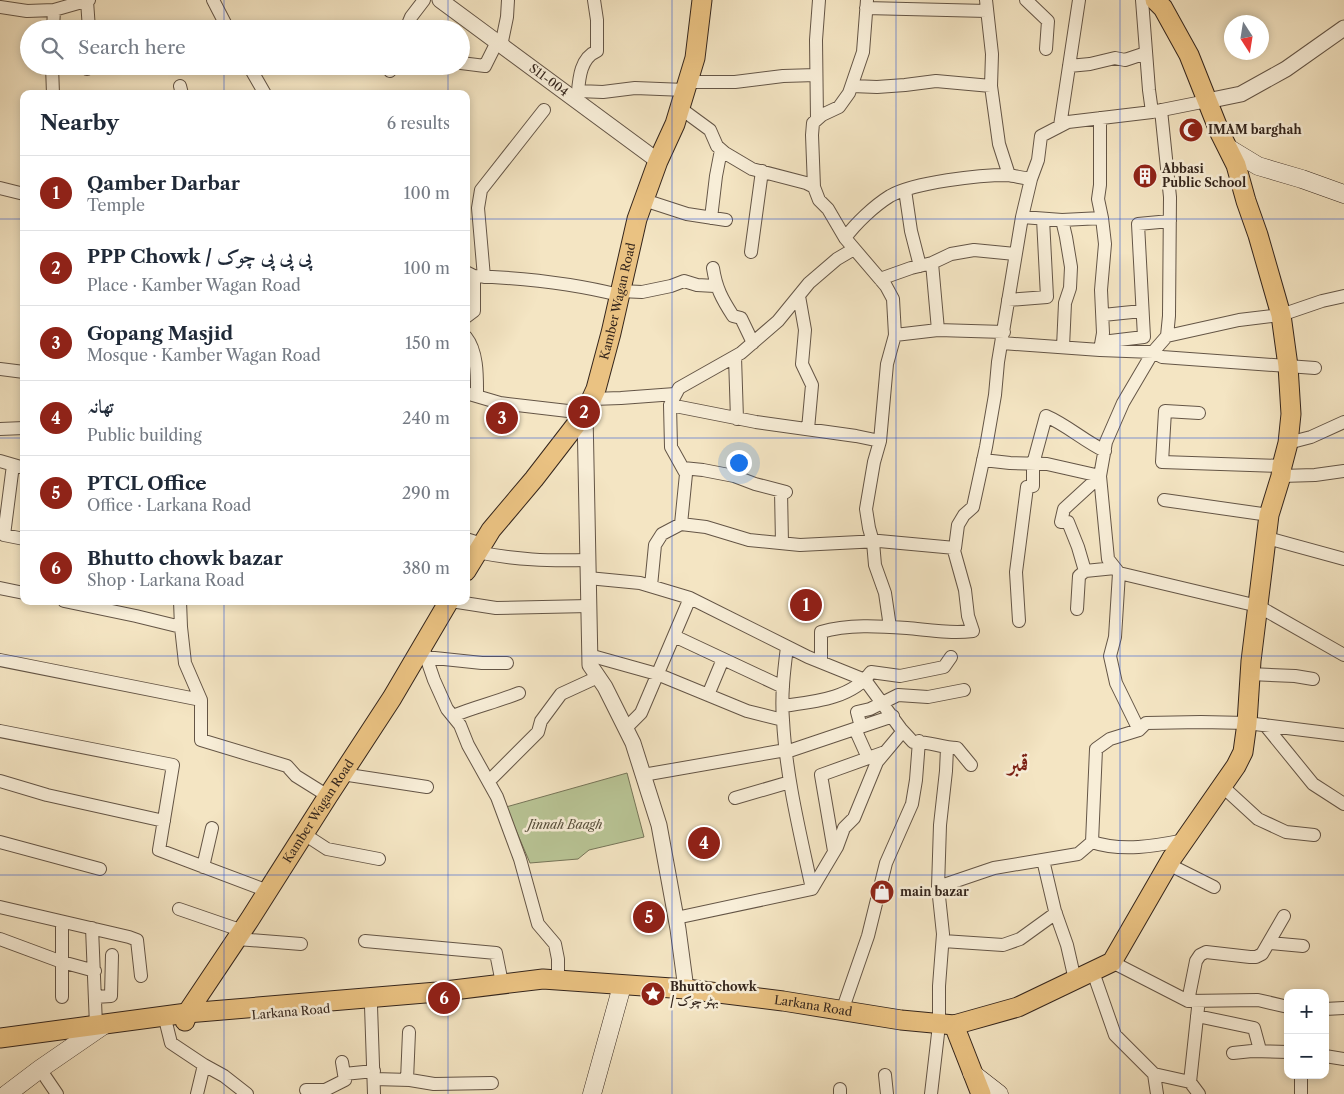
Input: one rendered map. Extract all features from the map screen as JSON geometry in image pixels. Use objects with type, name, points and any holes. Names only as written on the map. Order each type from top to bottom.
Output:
[{"type":"main road","name":"Kamber Wagan Road","points":[[470,559],[475,545],[491,530],[534,479],[588,406],[596,389],[611,334],[637,219],[658,161],[675,124],[695,58],[702,0]]},
{"type":"main road","points":[[981,1094],[947,1025],[1018,1007],[1112,962],[1168,864],[1236,766],[1256,724],[1250,674],[1269,515],[1288,443],[1290,414],[1288,366],[1281,315],[1258,235],[1230,149],[1220,133],[1190,55],[1163,8],[1155,0]]},
{"type":"main road","points":[[1230,149],[1258,166],[1344,194]]},
{"type":"main road","name":"Kamber Wagan Road","points":[[186,1017],[342,774],[424,653],[448,605]]},
{"type":"main road","name":"Larkana Road","points":[[0,1038],[558,979],[622,986],[686,989],[947,1025]]},
{"type":"main road","name":"Larkana Road","points":[[0,1047],[97,1028],[166,1023],[186,1017],[371,1006],[548,988],[582,982]]},
{"type":"main road","points":[[592,1094],[622,986]]},
{"type":"main road","points":[[7,1094],[97,1028]]},
{"type":"main road","points":[[972,1073],[999,1094]]},
{"type":"street","points":[[0,7],[27,11],[54,10],[88,0],[89,20]]},
{"type":"street","points":[[213,0],[223,20]]},
{"type":"street","points":[[410,20],[424,0]]},
{"type":"street","name":"S11-004","points":[[440,0],[467,20]]},
{"type":"street","points":[[470,64],[485,66],[499,44],[507,17],[508,0]]},
{"type":"street","points":[[594,0],[597,20],[597,51],[591,53],[584,61],[578,97],[635,88],[684,93],[734,82],[783,76],[816,75]]},
{"type":"street","points":[[817,119],[816,40],[819,0]]},
{"type":"street","points":[[1026,0],[1048,21],[1046,49]]},
{"type":"street","points":[[1060,126],[1079,0]]},
{"type":"street","points":[[1139,730],[1116,683],[1110,656],[1115,637],[1117,571],[1108,559],[1100,476],[1106,442],[1124,403],[1153,352],[1167,336],[1170,316],[1170,197],[1146,54],[1142,0]]},
{"type":"street","points":[[890,628],[885,593],[875,565],[873,542],[866,509],[874,462],[880,441],[887,364],[894,335],[893,298],[886,286],[845,238],[828,209],[819,200],[814,187],[812,135],[813,123],[840,106],[852,86],[862,52],[867,4],[987,5],[992,54],[991,86],[1000,144],[1009,175]]},
{"type":"street","points":[[53,20],[54,10]]},
{"type":"street","name":"S11-004","points":[[470,22],[578,97],[658,161]]},
{"type":"street","points":[[651,586],[655,545],[662,534],[681,524],[706,527],[749,540],[800,545],[873,542],[955,548],[958,525],[964,515],[973,507],[983,460],[995,395],[1015,254],[1031,179],[1038,160],[1041,136],[1068,122],[1156,111],[1241,94],[1286,69],[1343,31]]},
{"type":"street","points":[[1069,66],[1090,64],[1115,58],[1125,60],[1146,54]]},
{"type":"street","points":[[52,75],[53,90]]},
{"type":"street","points":[[254,75],[263,90]]},
{"type":"street","points":[[852,86],[877,87],[936,81],[991,86]]},
{"type":"street","points":[[684,93],[710,130],[717,146],[721,150],[752,169],[806,183],[814,187]]},
{"type":"street","points":[[470,314],[474,311],[478,208],[481,190],[544,110]]},
{"type":"street","points":[[1100,118],[1100,185],[1098,199],[1105,244],[1101,290],[1103,315],[1101,346]]},
{"type":"street","points":[[711,218],[721,150]]},
{"type":"street","points":[[752,252],[762,171]]},
{"type":"street","points":[[845,238],[855,225],[890,197],[912,187],[968,178],[1009,175],[1031,179]]},
{"type":"street","points":[[0,188],[20,193]]},
{"type":"street","points":[[905,190],[911,230],[926,264],[938,330]]},
{"type":"street","points":[[644,200],[687,214],[726,220]]},
{"type":"street","points":[[1022,217],[1062,220],[1102,218]]},
{"type":"street","points":[[1008,300],[1047,297],[1043,219]]},
{"type":"street","points":[[1062,220],[1071,267],[1070,288],[1065,303],[1063,347]]},
{"type":"street","points":[[1101,346],[1144,337],[1138,224],[1170,221]]},
{"type":"street","points":[[681,524],[686,474],[672,447],[673,399],[678,388],[735,357],[753,343],[778,321],[809,283],[837,258],[854,249]]},
{"type":"street","points":[[880,279],[951,254],[974,250],[1015,254]]},
{"type":"street","points":[[713,268],[715,286],[733,316],[741,318],[753,343]]},
{"type":"street","points":[[475,275],[586,286],[620,293],[642,292],[671,286],[684,281],[697,285],[715,286]]},
{"type":"street","points":[[798,296],[805,330],[802,364],[812,385],[808,429]]},
{"type":"street","points":[[1167,336],[1239,320],[1281,315],[1322,301],[1344,296]]},
{"type":"street","points":[[1103,315],[1142,311]]},
{"type":"street","points":[[894,335],[938,330],[1003,337],[1063,347],[1101,346],[1153,352],[1162,357],[1315,368]]},
{"type":"street","points":[[470,342],[476,372],[472,395],[500,404],[588,406],[621,398],[673,399],[737,419],[880,441]]},
{"type":"street","points":[[735,357],[737,419]]},
{"type":"street","points":[[0,369],[20,372]]},
{"type":"street","points":[[588,406],[587,560],[590,665],[605,687],[633,743],[659,825],[676,918],[686,989]]},
{"type":"street","points":[[1199,413],[1165,411],[1162,462],[1315,475],[1344,471]]},
{"type":"street","points":[[1019,621],[1016,572],[1027,487],[1033,486],[1033,464],[1046,416],[1057,420],[1090,444],[1105,452]]},
{"type":"street","points":[[1288,443],[1311,437],[1344,422]]},
{"type":"street","points":[[0,429],[20,428]]},
{"type":"street","points":[[983,460],[1047,464],[1100,476]]},
{"type":"street","points":[[0,461],[18,466],[4,535],[20,538]]},
{"type":"street","points":[[683,468],[734,476],[755,484],[784,491],[782,543]]},
{"type":"street","points":[[1085,571],[1068,522],[1061,522],[1064,509],[1100,476]]},
{"type":"street","points":[[1164,500],[1269,515]]},
{"type":"street","points":[[1267,538],[1344,559]]},
{"type":"street","points":[[475,545],[508,558],[546,561],[587,560]]},
{"type":"street","points":[[821,662],[821,632],[836,628],[890,628],[958,633],[973,631],[968,616],[965,590],[952,548]]},
{"type":"street","points":[[1077,609],[1078,576],[1085,571],[1117,571],[1258,606],[1344,655]]},
{"type":"street","points":[[588,578],[640,583],[690,598],[787,647],[865,680],[913,742],[919,741],[947,748],[957,748],[971,765]]},
{"type":"street","points":[[0,588],[20,592]]},
{"type":"street","points":[[626,728],[641,713],[690,598]]},
{"type":"street","points":[[470,604],[496,608],[589,606]]},
{"type":"street","points":[[83,605],[181,627]]},
{"type":"street","points":[[180,605],[185,663],[201,700],[201,740],[287,766],[296,776],[328,796]]},
{"type":"street","points":[[674,636],[783,687]]},
{"type":"street","points":[[787,647],[783,687],[783,720],[786,750],[790,782],[812,889]]},
{"type":"street","points":[[424,653],[482,663],[507,663]]},
{"type":"street","points":[[424,653],[444,702],[460,725],[468,745],[489,781],[520,859],[538,924],[555,944],[558,959],[558,979]]},
{"type":"street","points":[[589,655],[658,674],[747,711],[783,720]]},
{"type":"street","points":[[783,706],[815,702],[844,693],[865,680],[870,672],[900,676],[944,667],[951,657]]},
{"type":"street","points":[[708,695],[723,659]]},
{"type":"street","points":[[0,660],[201,700]]},
{"type":"street","points":[[1250,674],[1295,676],[1312,679]]},
{"type":"street","points":[[898,695],[900,676]]},
{"type":"street","points":[[489,781],[538,732],[541,721],[561,694],[598,677]]},
{"type":"street","points":[[868,758],[858,728],[857,712],[870,710],[898,695],[928,697],[964,690]]},
{"type":"street","points":[[453,716],[474,707],[490,704],[519,694]]},
{"type":"street","points":[[643,775],[789,751],[893,716]]},
{"type":"street","points":[[938,887],[994,868],[1078,854],[1092,842],[1096,748],[1110,739],[1139,730],[1146,723],[1256,724],[1344,735]]},
{"type":"street","points":[[1256,724],[1313,784],[1344,804]]},
{"type":"street","points":[[0,731],[173,765],[159,850],[268,891]]},
{"type":"street","points":[[676,918],[812,889],[834,851],[844,828],[854,818],[877,762],[903,731]]},
{"type":"street","points":[[842,1011],[868,936],[886,863],[912,804],[919,741]]},
{"type":"street","points":[[931,1094],[947,1025],[938,887],[940,825],[947,748]]},
{"type":"street","points":[[834,851],[821,775],[886,751]]},
{"type":"street","points":[[342,774],[427,787]]},
{"type":"street","points":[[0,781],[47,795],[164,821]]},
{"type":"street","points":[[735,798],[790,782]]},
{"type":"street","points":[[1222,786],[1258,819],[1286,832],[1314,835]]},
{"type":"street","points":[[203,867],[212,828]]},
{"type":"street","points":[[304,834],[327,850],[379,859]]},
{"type":"street","points":[[1092,842],[1102,845],[1145,846],[1185,840]]},
{"type":"street","points":[[0,842],[100,869]]},
{"type":"street","points":[[1043,860],[1075,980]]},
{"type":"street","points":[[1168,864],[1214,887]]},
{"type":"street","points":[[0,907],[137,940],[141,976]]},
{"type":"street","points":[[179,909],[240,935],[302,944]]},
{"type":"street","points":[[942,941],[1003,945],[1020,939],[1056,913]]},
{"type":"street","points":[[1190,1082],[1197,1016],[1193,1001],[1196,961],[1206,952],[1256,957],[1262,954],[1284,916]]},
{"type":"street","points":[[62,922],[62,997]]},
{"type":"street","points":[[92,928],[97,1028]]},
{"type":"street","points":[[0,939],[62,962],[94,970]]},
{"type":"street","points":[[364,941],[496,953],[502,984]]},
{"type":"street","points":[[1269,943],[1303,946]]},
{"type":"street","points":[[95,997],[111,996],[112,955]]},
{"type":"street","points":[[1112,962],[1193,1001],[1258,1000],[1284,1006]]},
{"type":"street","points":[[1093,972],[1115,1035],[1154,1074],[1190,1082],[1199,1094]]},
{"type":"street","points":[[371,1006],[374,1094]]},
{"type":"street","points":[[1329,1009],[1344,1008]]},
{"type":"street","points":[[1197,1016],[1254,1028],[1260,1050]]},
{"type":"street","points":[[166,1023],[171,1043],[224,1076],[247,1094]]},
{"type":"street","points":[[407,1080],[409,1032]]},
{"type":"street","points":[[1233,1053],[1260,1050],[1284,1052]]},
{"type":"street","points":[[1329,1057],[1344,1059]]},
{"type":"street","points":[[197,1094],[204,1065]]},
{"type":"street","points":[[306,1090],[325,1090],[345,1080],[343,1068],[374,1075],[434,1084],[492,1083]]},
{"type":"street","points":[[40,1069],[57,1094]]},
{"type":"street","points":[[1154,1074],[1156,1094]]},
{"type":"street","points":[[885,1075],[887,1094]]},
{"type":"street","points":[[1301,1079],[1301,1094]]},
{"type":"green space","name":"Jinnah Baagh","points":[[627,773],[644,837],[589,850],[578,859],[530,863],[506,807]]},
{"type":"place","name":"IMAM barghah","points":[[1191,130]]},
{"type":"place","name":"Abbasi Public School","points":[[1145,176]]},
{"type":"place","name":"PPP Chowk / پی پی پی چوک","points":[[584,412]]},
{"type":"place","name":"Gopang Masjid","points":[[502,418]]},
{"type":"place","name":"Qamber Darbar","points":[[806,605]]},
{"type":"place","name":"تھانہ","points":[[704,843]]},
{"type":"place","name":"main bazar","points":[[882,892]]},
{"type":"place","name":"PTCL Office","points":[[649,917]]},
{"type":"place","name":"Bhutto chowk / بہٹو چوک","points":[[653,994]]},
{"type":"place","name":"Bhutto chowk bazar","points":[[444,998]]},
{"type":"district","name":"قمبر","points":[[1018,763]]}]
